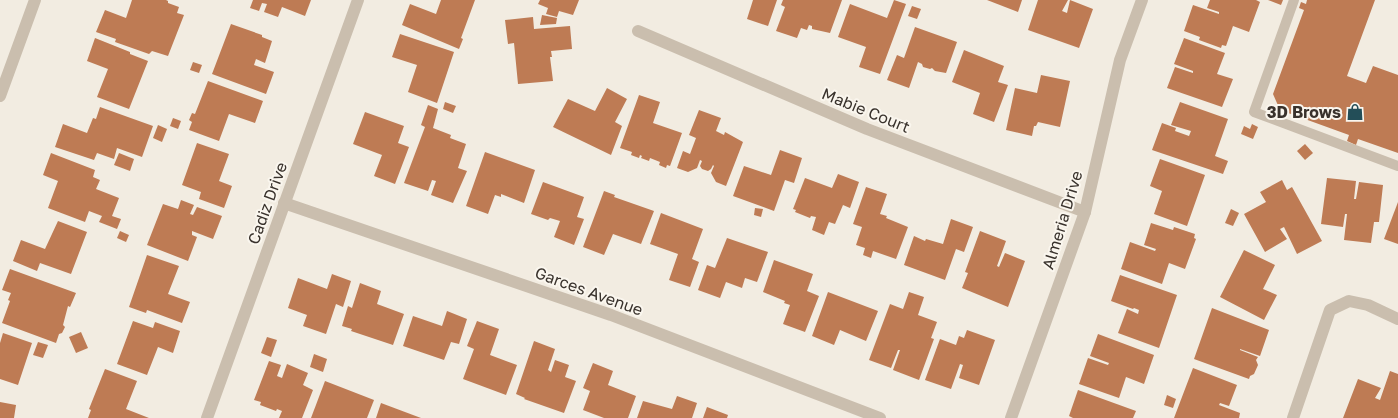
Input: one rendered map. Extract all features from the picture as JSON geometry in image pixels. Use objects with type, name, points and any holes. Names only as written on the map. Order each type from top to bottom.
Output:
[{"type":"street","points":[[0,96],[35,0]]},
{"type":"street","name":"Cadiz Drive","points":[[207,418],[358,0]]},
{"type":"street","name":"Almeria Drive","points":[[1011,418],[1085,212],[1120,60],[1142,0]]},
{"type":"street","name":"Mabie Court","points":[[638,31],[867,129],[1085,212]]},
{"type":"street","name":"Garces Avenue","points":[[284,202],[611,315],[880,418]]},
{"type":"street","points":[[1293,418],[1330,310],[1349,301],[1368,305],[1398,319]]},
{"type":"lane","points":[[1294,0],[1254,112],[1398,166]]},
{"type":"building","points":[[132,0],[166,0],[168,3],[179,7],[177,13],[184,15],[168,56],[152,51],[149,54],[115,42],[116,39],[96,32],[105,10],[126,18]]},
{"type":"building","points":[[253,0],[311,0],[305,16],[282,7],[278,17],[264,12],[267,4],[262,3],[259,11],[250,8]]},
{"type":"building","points":[[441,0],[475,0],[461,38],[463,39],[459,49],[402,25],[410,4],[436,14]]},
{"type":"building","points":[[540,0],[579,0],[573,15],[559,11],[557,17],[546,14],[548,8],[538,4]]},
{"type":"building","points":[[753,0],[777,0],[768,26],[747,19]]},
{"type":"building","points":[[783,0],[842,0],[830,33],[812,29],[812,26],[809,25],[807,30],[801,28],[797,38],[776,31],[785,7],[781,5]]},
{"type":"building","points":[[894,0],[906,4],[880,74],[859,67],[866,47],[838,37],[850,4],[887,18]]},
{"type":"building","points":[[987,0],[1022,0],[1018,12]]},
{"type":"building","points":[[1038,0],[1068,0],[1062,11],[1067,13],[1070,0],[1093,9],[1079,48],[1028,30]]},
{"type":"building","points":[[1210,0],[1256,0],[1260,2],[1249,32],[1233,26],[1226,46],[1222,45],[1221,48],[1199,40],[1200,37],[1184,31],[1193,5],[1219,14],[1219,12],[1207,8]]},
{"type":"building","points":[[1268,0],[1283,0],[1281,5]]},
{"type":"building","points":[[1307,0],[1375,0],[1347,76],[1366,83],[1373,66],[1398,75],[1398,153],[1358,139],[1356,145],[1347,141],[1349,135],[1280,110],[1273,94],[1304,10],[1299,8],[1301,2],[1306,4]]},
{"type":"building","points":[[912,6],[921,9],[917,19],[908,16]]},
{"type":"building","points":[[542,15],[557,18],[556,24],[540,25]]},
{"type":"building","points":[[533,17],[534,29],[570,26],[572,49],[551,51],[553,81],[518,84],[514,43],[508,44],[505,20]]},
{"type":"building","points":[[231,24],[262,35],[262,37],[272,41],[265,63],[256,59],[254,65],[274,72],[266,94],[212,74]]},
{"type":"building","points":[[915,27],[957,42],[946,73],[923,67],[918,62],[909,88],[887,80],[897,55],[904,58]]},
{"type":"building","points":[[400,34],[454,52],[437,103],[408,92],[417,65],[392,57]]},
{"type":"building","points":[[95,38],[148,61],[129,109],[97,97],[108,69],[87,61]]},
{"type":"building","points":[[1184,38],[1225,53],[1217,74],[1233,79],[1222,107],[1167,88],[1175,67],[1193,73],[1193,71],[1174,64]]},
{"type":"building","points":[[964,50],[1004,66],[998,82],[1008,85],[994,122],[973,114],[980,93],[952,82]]},
{"type":"building","points":[[193,62],[202,65],[199,73],[190,70]]},
{"type":"building","points":[[1041,75],[1070,81],[1060,127],[1038,122],[1034,126],[1032,136],[1006,130],[1015,88],[1037,93]]},
{"type":"building","points":[[208,81],[263,101],[255,123],[229,114],[219,141],[189,130],[192,122],[189,120],[192,113],[195,114]]},
{"type":"building","points":[[607,88],[627,99],[615,122],[622,126],[611,155],[553,127],[568,99],[595,111]]},
{"type":"building","points":[[639,95],[660,102],[653,123],[682,133],[670,166],[667,165],[666,168],[659,165],[660,162],[650,158],[649,161],[641,158],[642,156],[640,155],[639,158],[631,155],[632,152],[620,148]]},
{"type":"building","points":[[445,102],[456,106],[453,113],[443,109]]},
{"type":"building","points":[[1180,102],[1228,119],[1215,156],[1228,161],[1223,174],[1152,150],[1162,123],[1176,128],[1175,131],[1189,136],[1191,131],[1171,125]]},
{"type":"building","points":[[428,105],[438,109],[433,128],[451,135],[450,138],[466,144],[458,168],[467,171],[453,203],[431,195],[436,181],[432,180],[428,191],[404,183],[425,127],[421,125]]},
{"type":"building","points":[[100,107],[153,126],[142,157],[117,148],[114,159],[97,153],[94,160],[55,147],[63,124],[87,133],[93,118],[96,119]]},
{"type":"building","points":[[699,110],[721,118],[716,131],[724,135],[725,132],[743,142],[726,186],[716,182],[711,173],[713,165],[708,171],[702,169],[700,166],[702,161],[700,160],[697,168],[688,172],[677,168],[683,151],[690,154],[696,138],[689,135]]},
{"type":"building","points":[[365,112],[404,126],[398,143],[409,147],[395,184],[374,176],[382,155],[353,144]]},
{"type":"building","points":[[173,118],[181,121],[178,129],[170,126]]},
{"type":"building","points":[[1252,124],[1258,127],[1253,139],[1241,134],[1244,126],[1250,129]]},
{"type":"building","points":[[158,125],[167,129],[162,142],[153,138]]},
{"type":"building","points":[[197,143],[229,154],[219,181],[232,186],[224,208],[199,199],[201,192],[182,185]]},
{"type":"building","points":[[1305,144],[1313,153],[1305,160],[1297,151]]},
{"type":"building","points":[[780,150],[802,158],[794,183],[785,180],[774,211],[733,196],[744,166],[771,175]]},
{"type":"building","points":[[485,152],[535,170],[524,203],[501,194],[501,197],[495,195],[488,214],[466,206]]},
{"type":"building","points":[[51,153],[95,170],[93,177],[100,180],[96,189],[119,198],[112,216],[121,219],[117,229],[99,222],[102,216],[89,211],[85,222],[48,208],[58,181],[43,175]]},
{"type":"building","points":[[119,153],[134,159],[130,171],[114,165]]},
{"type":"building","points":[[1160,159],[1205,175],[1187,226],[1154,214],[1162,191],[1150,186]]},
{"type":"building","points":[[838,174],[859,182],[850,208],[843,205],[835,224],[829,222],[824,235],[812,230],[816,217],[811,216],[810,218],[795,212],[796,210],[793,209],[805,178],[832,188]]},
{"type":"building","points":[[1327,178],[1356,181],[1354,199],[1356,199],[1359,182],[1383,185],[1379,222],[1374,222],[1371,243],[1344,240],[1347,214],[1345,214],[1343,227],[1321,224]]},
{"type":"building","points":[[1282,180],[1287,190],[1292,187],[1322,241],[1297,254],[1284,227],[1280,229],[1287,239],[1265,252],[1244,214],[1266,202],[1260,192]]},
{"type":"building","points":[[543,182],[584,197],[577,217],[584,219],[574,245],[554,237],[560,221],[550,218],[548,220],[531,214]]},
{"type":"building","points":[[866,187],[887,194],[880,214],[908,227],[896,259],[873,251],[871,258],[863,255],[865,248],[856,245],[862,227],[853,224]]},
{"type":"building","points":[[604,191],[615,195],[614,197],[654,211],[641,244],[613,234],[604,255],[583,247]]},
{"type":"building","points":[[181,200],[194,205],[190,214],[193,215],[197,207],[222,216],[213,239],[192,231],[192,235],[197,237],[188,261],[147,245],[163,204],[178,209]]},
{"type":"building","points":[[1398,202],[1398,244],[1384,239]]},
{"type":"building","points":[[755,208],[763,209],[761,217],[754,215]]},
{"type":"building","points":[[1231,209],[1239,213],[1233,226],[1225,223]]},
{"type":"building","points":[[661,213],[703,229],[692,259],[699,262],[690,287],[669,280],[678,254],[650,244]]},
{"type":"building","points":[[951,219],[973,227],[964,252],[956,249],[945,280],[904,265],[914,236],[925,241],[926,239],[943,244]]},
{"type":"building","points":[[58,221],[87,232],[71,274],[40,263],[37,271],[13,261],[21,240],[45,249]]},
{"type":"building","points":[[1151,223],[1173,230],[1174,227],[1195,234],[1194,238],[1196,239],[1185,269],[1169,263],[1162,284],[1121,269],[1130,242],[1155,251],[1156,249],[1144,245]]},
{"type":"building","points":[[120,231],[129,235],[126,242],[117,238]]},
{"type":"building","points":[[980,231],[1006,241],[997,266],[999,267],[1005,253],[1025,261],[1008,307],[962,288],[968,273],[965,272]]},
{"type":"building","points":[[727,238],[768,252],[757,282],[745,278],[742,288],[726,282],[720,298],[698,290],[707,265],[715,268]]},
{"type":"building","points":[[1244,250],[1275,265],[1263,289],[1277,295],[1264,320],[1220,297]]},
{"type":"building","points":[[147,255],[179,266],[168,294],[190,302],[182,323],[147,310],[146,313],[129,307]]},
{"type":"building","points":[[774,260],[813,274],[807,291],[819,296],[805,332],[783,324],[790,305],[763,292]]},
{"type":"building","points":[[10,269],[76,293],[70,307],[68,306],[63,325],[65,327],[62,333],[59,334],[56,343],[2,323],[11,293],[2,290]]},
{"type":"building","points":[[332,274],[351,281],[343,307],[336,304],[326,334],[303,326],[307,315],[288,308],[298,278],[327,289]]},
{"type":"building","points":[[1120,275],[1177,295],[1159,348],[1118,333],[1127,309],[1138,314],[1139,310],[1111,301]]},
{"type":"building","points":[[360,283],[381,291],[377,304],[404,314],[393,345],[351,331],[352,329],[342,326],[348,306],[352,308]]},
{"type":"building","points":[[828,292],[878,311],[866,341],[840,330],[834,345],[812,336]]},
{"type":"building","points":[[909,292],[924,297],[918,315],[937,322],[931,338],[934,339],[919,380],[893,370],[900,350],[898,350],[891,368],[869,360],[890,304],[903,309]]},
{"type":"building","points":[[1212,308],[1269,330],[1260,356],[1240,349],[1258,357],[1256,360],[1258,365],[1254,374],[1249,379],[1194,359]]},
{"type":"building","points":[[447,311],[467,319],[459,344],[451,342],[444,360],[403,346],[413,316],[442,326]]},
{"type":"building","points":[[133,321],[153,328],[155,322],[180,331],[173,353],[158,347],[147,375],[117,364]]},
{"type":"building","points":[[477,321],[499,329],[490,355],[517,365],[506,395],[463,379],[474,349],[467,346]]},
{"type":"building","points":[[967,330],[995,340],[979,385],[959,378],[963,365],[960,364],[951,389],[925,380],[940,339],[956,345],[959,336],[964,338]]},
{"type":"building","points":[[81,332],[88,348],[76,353],[69,337]]},
{"type":"building","points":[[3,333],[32,343],[18,385],[0,379],[0,343]]},
{"type":"building","points":[[1098,334],[1154,355],[1144,384],[1126,377],[1119,398],[1079,384],[1088,358],[1108,365],[1109,363],[1090,356]]},
{"type":"building","points":[[267,337],[277,340],[271,357],[261,353]]},
{"type":"building","points":[[534,341],[555,349],[548,370],[551,372],[555,360],[569,365],[565,377],[576,381],[564,413],[524,399],[516,394]]},
{"type":"building","points":[[38,342],[48,345],[43,358],[33,355]]},
{"type":"building","points":[[314,354],[327,359],[323,372],[310,367]]},
{"type":"building","points":[[269,361],[281,365],[277,376],[282,378],[287,364],[308,373],[303,385],[313,390],[302,418],[279,418],[282,411],[277,409],[276,411],[260,405],[261,402],[254,400]]},
{"type":"building","points":[[593,363],[613,371],[608,385],[636,396],[628,418],[604,418],[583,410],[590,391],[583,388]]},
{"type":"building","points":[[1193,368],[1237,385],[1229,406],[1220,403],[1219,405],[1240,413],[1239,418],[1174,418]]},
{"type":"building","points":[[105,369],[137,381],[126,409],[149,418],[88,418],[91,410],[89,409]]},
{"type":"building","points":[[1390,371],[1398,374],[1398,418],[1343,418],[1358,379],[1381,388],[1375,398],[1380,400]]},
{"type":"building","points":[[325,381],[374,400],[367,418],[311,418]]},
{"type":"building","points":[[1078,390],[1136,411],[1133,418],[1073,418],[1069,416]]},
{"type":"building","points":[[1167,395],[1176,399],[1173,408],[1164,405]]},
{"type":"building","points":[[677,396],[697,403],[692,418],[637,418],[643,401],[672,409]]},
{"type":"building","points":[[0,402],[16,405],[14,418],[0,418]]},
{"type":"building","points":[[381,403],[421,418],[376,418]]},
{"type":"building","points":[[707,407],[728,415],[727,418],[703,418]]},
{"type":"place","name":"3D Brows","points":[[1355,112]]}]
